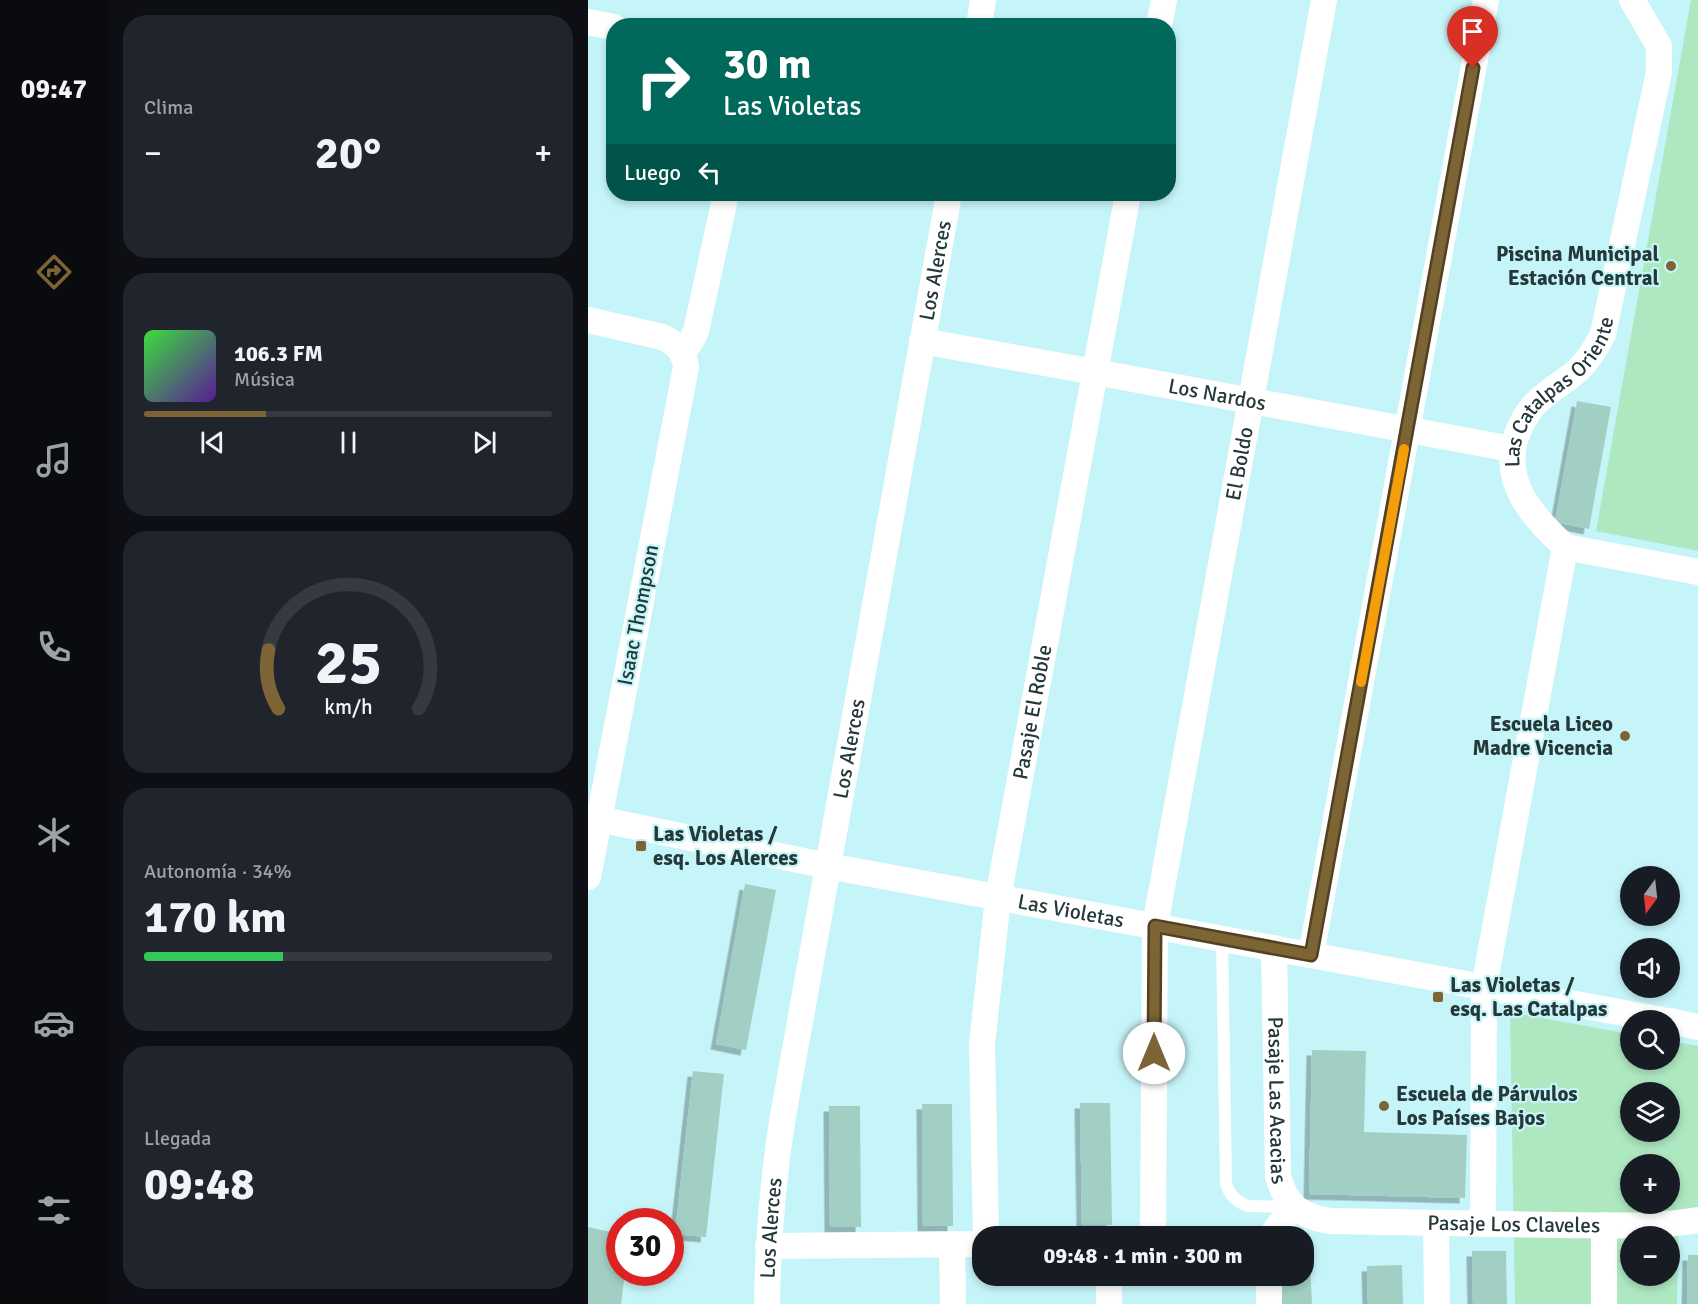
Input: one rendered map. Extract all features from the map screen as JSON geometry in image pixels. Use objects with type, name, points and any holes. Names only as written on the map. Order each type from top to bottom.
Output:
[{"type":"street","points":[[980,18],[983,0]]},
{"type":"street","points":[[1161,18],[1164,0]]},
{"type":"street","name":"El Boldo","points":[[1153,1226],[1155,926],[1324,0]]},
{"type":"street","points":[[1311,955],[1486,0]]},
{"type":"street","name":"Las Catalpas Oriente","points":[[1565,547],[1526,505],[1513,476],[1512,449],[1520,426],[1533,405],[1577,370],[1593,353],[1603,334],[1659,72],[1659,46],[1632,0]]},
{"type":"street","points":[[588,22],[606,25]]},
{"type":"street","points":[[588,320],[671,340],[682,352],[696,331],[724,201]]},
{"type":"street","name":"Los Alerces","points":[[767,1304],[768,1246],[776,1159],[947,201]]},
{"type":"street","name":"Pasaje El Roble","points":[[986,1226],[982,1044],[998,898],[1127,201]]},
{"type":"street","name":"Los Nardos","points":[[922,341],[1512,449]]},
{"type":"street","name":"Isaac Thompson","points":[[588,877],[593,818],[685,375],[685,360],[682,352]]},
{"type":"street","points":[[1483,1224],[1484,987],[1565,547],[1698,572]]},
{"type":"street","name":"Las Violetas","points":[[593,818],[828,866],[1620,1012]]},
{"type":"street","name":"Pasaje Las Acacias","points":[[1274,948],[1278,1176],[1282,1190],[1293,1207],[1316,1219],[1331,1221]]},
{"type":"street","points":[[1680,1023],[1698,1027]]},
{"type":"street","points":[[1279,1226],[1293,1207]]},
{"type":"street","name":"Pasaje Los Claveles","points":[[1331,1221],[1604,1225],[1682,1223],[1698,1220]]},
{"type":"street","points":[[1436,1223],[1437,1304]]},
{"type":"street","points":[[1604,1225],[1604,1304]]},
{"type":"street","points":[[952,1244],[953,1304]]},
{"type":"street","points":[[768,1246],[972,1244]]},
{"type":"street","points":[[1109,1286],[1109,1304]]},
{"type":"street","points":[[1269,1286],[1269,1304]]},
{"type":"lane","points":[[1222,939],[1226,1183],[1229,1192],[1241,1204],[1293,1207]]},
{"type":"green space","name":"Piscina Municipal Estación Central","points":[[1691,0],[1698,0],[1698,551],[1596,531]]},
{"type":"green space","points":[[1510,1012],[1620,1032],[1620,1070],[1680,1070],[1680,1043],[1698,1046],[1698,1210],[1680,1212],[1680,1154],[1620,1154],[1620,1214],[1679,1214],[1679,1226],[1620,1226],[1620,1286],[1677,1286],[1677,1304],[1515,1304]]},
{"type":"building","points":[[1577,401],[1611,407],[1589,529],[1555,522]]},
{"type":"building","points":[[745,884],[776,890],[746,1050],[716,1044]]},
{"type":"building","points":[[1312,1050],[1366,1051],[1364,1132],[1467,1135],[1465,1198],[1309,1194]]},
{"type":"building","points":[[693,1071],[724,1074],[706,1237],[684,1235],[684,1208],[678,1208]]},
{"type":"building","points":[[1080,1103],[1110,1103],[1112,1225],[1082,1225]]},
{"type":"building","points":[[922,1104],[952,1104],[953,1226],[923,1226]]},
{"type":"building","points":[[829,1106],[860,1106],[861,1227],[830,1227]]},
{"type":"building","points":[[588,1227],[606,1231],[606,1286],[623,1286],[621,1304],[588,1304]]},
{"type":"building","points":[[1472,1251],[1506,1251],[1507,1304],[1473,1304]]},
{"type":"building","points":[[1688,1255],[1698,1255],[1698,1304],[1687,1304]]},
{"type":"building","points":[[1402,1265],[1403,1304],[1368,1304],[1367,1266]]},
{"type":"building","points":[[1281,1286],[1311,1286],[1312,1304],[1282,1304]]},
{"type":"slow traffic","points":[[1361,682],[1404,449]]},
{"type":"place","name":"Piscina Municipal Estación Central","points":[[1671,266]]},
{"type":"place","name":"Escuela Liceo Madre Vicencia","points":[[1625,736]]},
{"type":"place","name":"Las Violetas / esq. Los Alerces","points":[[641,846]]},
{"type":"place","name":"Las Violetas / esq. Las Catalpas","points":[[1438,997]]},
{"type":"place","name":"Escuela de Párvulos Los Países Bajos","points":[[1384,1106]]},
{"type":"route","points":[[1154,1053],[1155,926],[1311,955],[1473,68]]}]
